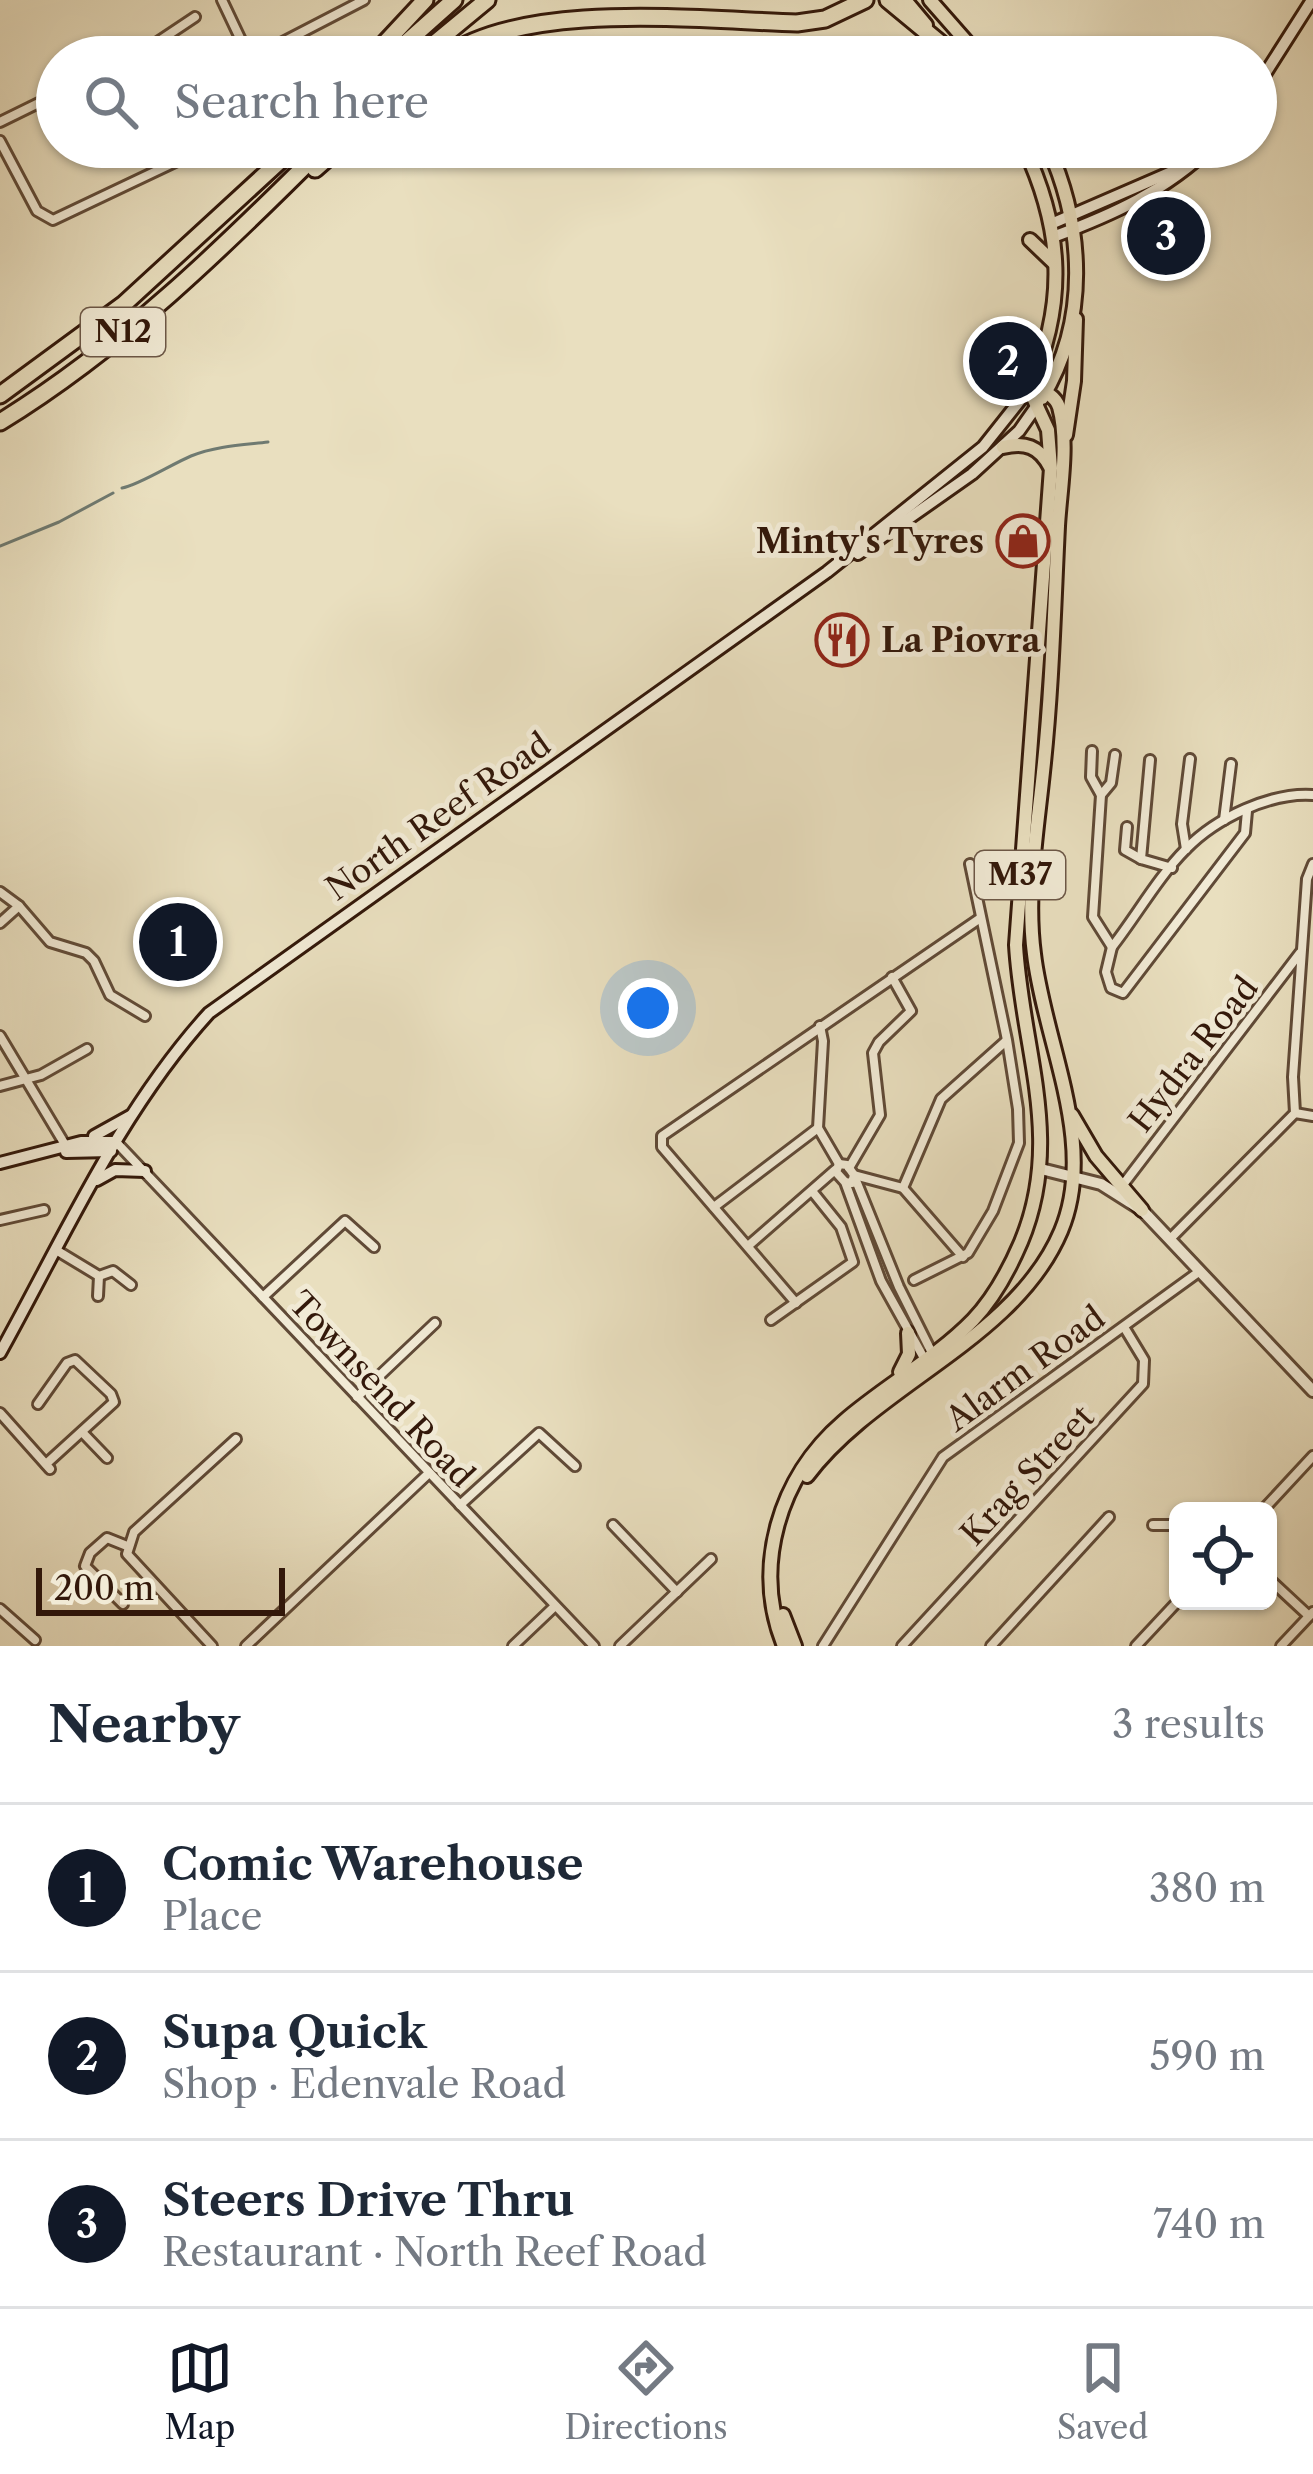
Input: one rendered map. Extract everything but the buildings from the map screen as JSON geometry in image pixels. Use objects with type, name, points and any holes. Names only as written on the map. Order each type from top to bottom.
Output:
[{"type":"highway","points":[[391,36],[424,0]]},
{"type":"highway","points":[[414,36],[454,0]]},
{"type":"highway","points":[[443,36],[487,0]]},
{"type":"highway","points":[[808,22],[848,0]]},
{"type":"highway","points":[[482,36],[553,17],[808,22],[834,16],[865,0]]},
{"type":"highway","points":[[888,0],[931,36]]},
{"type":"highway","name":"N12","points":[[0,394],[124,304],[272,168]]},
{"type":"highway","name":"N12","points":[[0,422],[77,370],[238,232],[302,168]]},
{"type":"highway","points":[[238,232],[315,168]]},
{"type":"main road","points":[[904,0],[936,36]]},
{"type":"main road","points":[[929,0],[961,36]]},
{"type":"main road","points":[[1277,55],[1312,0]]},
{"type":"main road","points":[[1031,168],[1052,231],[1058,269],[1051,323],[1030,387],[1042,398],[1060,358],[1078,275]]},
{"type":"main road","points":[[1055,168],[1071,214],[1078,275],[1074,381],[1062,455]]},
{"type":"main road","points":[[1052,231],[1071,214],[1181,168]]},
{"type":"main road","points":[[1052,231],[1074,229],[1168,184],[1188,168]]},
{"type":"main road","points":[[1030,240],[1058,269]]},
{"type":"main road","name":"North Reef Road","points":[[0,1352],[113,1146],[172,1056],[209,1013],[829,571],[982,448],[1030,387]]},
{"type":"main road","name":"North Reef Road","points":[[829,571],[892,532],[1003,447],[1042,398]]},
{"type":"main road","name":"M37","points":[[795,1646],[785,1624],[776,1576],[780,1536],[793,1499],[823,1456],[973,1320],[1022,1239],[1041,1169],[1042,1114],[1018,978],[1062,455],[1058,406],[1042,398]]},
{"type":"main road","name":"M37","points":[[1042,398],[1051,468],[1050,571]]},
{"type":"main road","points":[[1003,447],[1032,446],[1051,468]]},
{"type":"main road","name":"M37","points":[[784,1646],[770,1577],[779,1519],[802,1470],[826,1438],[878,1395],[1005,1307],[1040,1268],[1061,1230],[1073,1178],[1064,1097],[1034,955],[1027,873]]},
{"type":"main road","points":[[1064,1097],[1088,1145],[1142,1210],[1313,1390]]},
{"type":"main road","points":[[67,1149],[133,1114]]},
{"type":"main road","points":[[81,1142],[113,1146]]},
{"type":"main road","points":[[0,1166],[67,1149],[113,1146]]},
{"type":"main road","points":[[95,1180],[120,1169],[141,1167]]},
{"type":"main road","points":[[1041,1169],[1110,1188],[1142,1210]]},
{"type":"main road","points":[[878,1395],[906,1363],[908,1334]]},
{"type":"street","points":[[222,0],[240,36]]},
{"type":"street","points":[[293,36],[364,0]]},
{"type":"street","points":[[174,36],[195,17]]},
{"type":"street","points":[[0,122],[36,104]]},
{"type":"street","points":[[0,141],[37,212],[46,219],[56,220],[162,168]]},
{"type":"street","points":[[1092,751],[1091,777],[1100,795],[1093,917],[1112,946]]},
{"type":"street","points":[[1100,795],[1109,786],[1115,755]]},
{"type":"street","points":[[1186,849],[1182,824],[1190,759]]},
{"type":"street","points":[[1141,859],[1150,760]]},
{"type":"street","points":[[1224,821],[1231,764]]},
{"type":"street","points":[[1247,810],[1245,833],[1123,993],[1111,988],[1107,980],[1112,946],[1186,849],[1247,810],[1285,795],[1313,795]]},
{"type":"street","points":[[1127,827],[1125,850],[1172,868]]},
{"type":"street","points":[[914,1280],[963,1257],[993,1211],[1018,1142],[1007,1040],[970,864]]},
{"type":"street","points":[[1171,1239],[1295,1113],[1293,1077],[1307,879],[1313,864]]},
{"type":"street","points":[[0,892],[50,942],[86,953],[110,994],[145,1016]]},
{"type":"street","points":[[0,923],[19,906]]},
{"type":"street","points":[[796,1303],[662,1147],[662,1136],[979,919]]},
{"type":"street","name":"Hydra Road","points":[[1122,1186],[1302,950]]},
{"type":"street","points":[[748,1246],[812,1191],[846,1173],[880,1115],[872,1070],[875,1047],[911,1011],[892,977]]},
{"type":"street","points":[[1279,981],[1299,992]]},
{"type":"street","points":[[820,1026],[818,1128],[872,1218],[931,1360]]},
{"type":"street","points":[[0,1036],[67,1149]]},
{"type":"street","points":[[903,1188],[941,1099],[1007,1040]]},
{"type":"street","points":[[0,1086],[27,1079],[87,1049]]},
{"type":"street","points":[[1295,1113],[1313,1116]]},
{"type":"street","points":[[714,1207],[818,1128]]},
{"type":"street","name":"Townsend Road","points":[[113,1146],[141,1167],[594,1646]]},
{"type":"street","points":[[846,1173],[903,1188],[963,1257]]},
{"type":"street","points":[[846,1173],[881,1281],[908,1334],[931,1360]]},
{"type":"street","points":[[771,1320],[853,1262],[841,1227],[812,1191]]},
{"type":"street","points":[[0,1220],[44,1210]]},
{"type":"street","points":[[859,1223],[872,1218]]},
{"type":"street","points":[[263,1297],[345,1221],[374,1247]]},
{"type":"street","points":[[56,1250],[99,1276]]},
{"type":"street","points":[[99,1276],[113,1271],[131,1285]]},
{"type":"street","name":"Alarm Road","points":[[823,1646],[943,1457],[1200,1271]]},
{"type":"street","points":[[98,1296],[99,1276]]},
{"type":"street","points":[[357,1396],[435,1323]]},
{"type":"street","name":"Krag Street","points":[[902,1646],[1143,1384],[1144,1360],[1124,1327]]},
{"type":"street","points":[[0,1413],[48,1467],[114,1402],[79,1360],[67,1363],[38,1404]]},
{"type":"street","points":[[82,1432],[106,1458]]},
{"type":"street","points":[[460,1505],[539,1433],[575,1466]]},
{"type":"street","points":[[127,1550],[134,1532],[236,1439]]},
{"type":"street","points":[[1270,1502],[1313,1456]]},
{"type":"street","points":[[247,1646],[429,1473]]},
{"type":"street","points":[[991,1646],[1108,1517]]},
{"type":"street","points":[[613,1525],[677,1592]]},
{"type":"street","points":[[1153,1525],[1169,1525]]},
{"type":"street","points":[[123,1604],[85,1566],[90,1553],[107,1538],[127,1550],[212,1646]]},
{"type":"street","points":[[620,1646],[711,1559]]},
{"type":"street","points":[[1277,1586],[1311,1614],[1281,1646]]},
{"type":"street","points":[[513,1646],[555,1606]]},
{"type":"street","points":[[0,1609],[34,1640]]},
{"type":"street","points":[[1136,1646],[1170,1610]]},
{"type":"waterway","points":[[122,488],[200,453],[268,442]]},
{"type":"waterway","points":[[0,546],[113,493]]},
{"type":"place","name":"Steers Drive Thru","points":[[1166,236]]},
{"type":"place","name":"Supa Quick","points":[[1008,361]]},
{"type":"place","name":"Minty's Tyres","points":[[1023,541]]},
{"type":"place","name":"La Piovra","points":[[842,640]]},
{"type":"place","name":"Comic Warehouse","points":[[178,942]]}]
